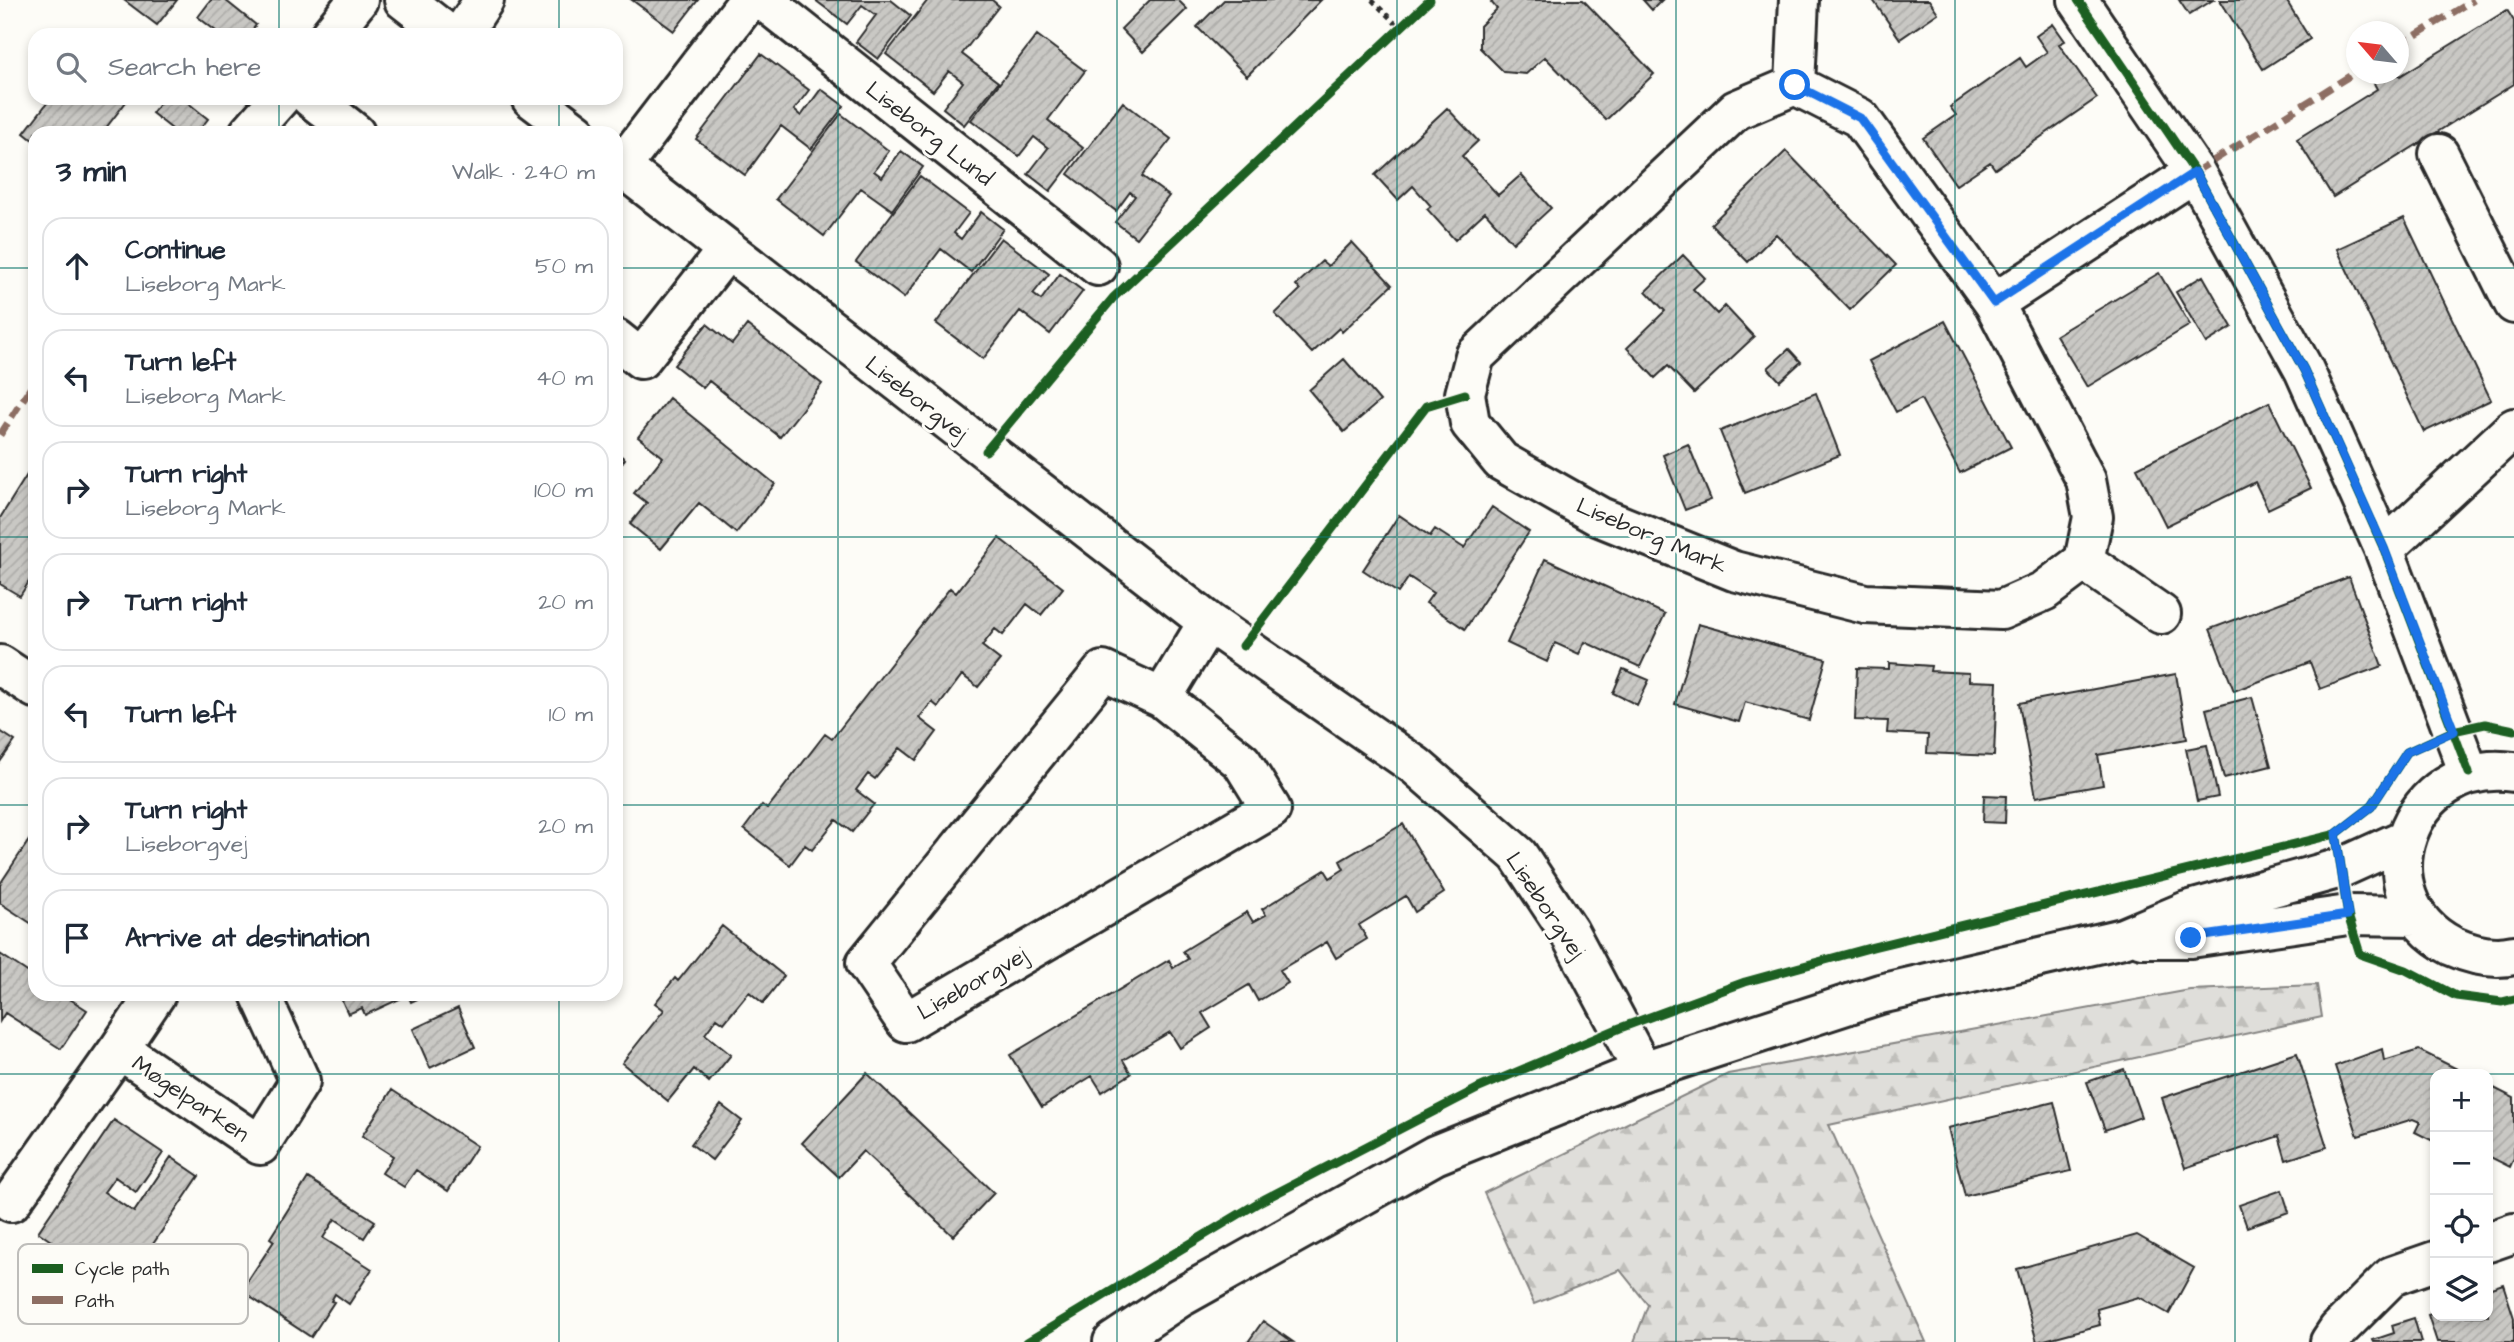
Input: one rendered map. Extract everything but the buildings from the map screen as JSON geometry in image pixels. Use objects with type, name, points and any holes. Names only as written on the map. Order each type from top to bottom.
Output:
[{"type":"street","points":[[336,28],[358,0]]},
{"type":"street","points":[[404,0],[440,28]]},
{"type":"street","points":[[466,28],[484,0]]},
{"type":"street","points":[[623,160],[749,0]]},
{"type":"street","name":"Liseborg Lund","points":[[763,0],[1098,265]]},
{"type":"street","points":[[1799,0],[1795,85],[1860,118],[1994,303],[2086,480],[2093,517],[2084,561],[2161,614]]},
{"type":"street","points":[[2078,0],[2195,172],[2304,370],[2384,548],[2469,773]]},
{"type":"street","name":"Liseborg Mark","points":[[1795,85],[1736,110],[1475,356],[1465,394],[1470,423],[1501,461],[1600,517],[1734,571],[1865,604],[2001,610],[2045,590],[2084,561]]},
{"type":"street","points":[[255,126],[274,105]]},
{"type":"street","points":[[320,105],[346,126]]},
{"type":"street","points":[[540,105],[568,126]]},
{"type":"street","points":[[2439,155],[2514,304]]},
{"type":"street","name":"Liseborgvej","points":[[623,168],[1208,622],[1416,765],[1518,855],[1569,932],[1643,1071]]},
{"type":"street","points":[[1994,303],[2195,172]]},
{"type":"street","points":[[623,345],[641,359],[727,250]]},
{"type":"street","points":[[2384,548],[2514,428]]},
{"type":"street","points":[[1162,698],[1208,622]]},
{"type":"street","points":[[0,665],[28,683]]},
{"type":"street","name":"Liseborgvej","points":[[1103,671],[1162,698],[1242,762],[1271,809],[906,1022],[866,963],[1103,671]]},
{"type":"street","points":[[2514,772],[2496,769],[2469,773],[2441,787],[2419,810],[2405,839],[2402,865],[2406,892],[2417,916],[2440,940],[2469,954],[2502,958],[2514,955]]},
{"type":"street","points":[[1113,1342],[1179,1298],[1435,1156],[1643,1071],[1880,994],[2123,938],[2187,911],[2342,868],[2405,839]]},
{"type":"street","points":[[2123,938],[2191,938],[2348,915],[2417,916]]},
{"type":"street","name":"Møgelparken","points":[[10,1202],[151,1001]]},
{"type":"street","name":"Møgelparken","points":[[119,1049],[260,1145],[300,1081],[263,1001]]},
{"type":"street","points":[[2493,1240],[2514,1233]]},
{"type":"street","points":[[2330,1342],[2338,1329],[2392,1276],[2430,1263]]},
{"type":"path","points":[[1372,0],[1401,28]]},
{"type":"path","points":[[1391,38],[1410,19]]},
{"type":"green space","points":[[2317,985],[2322,1017],[1829,1125],[1926,1342],[1634,1342],[1648,1305],[1620,1270],[1534,1304],[1484,1193],[1728,1074],[2190,990]]},
{"type":"marked path","points":[[2409,39],[2474,0]]},
{"type":"marked path","points":[[2195,172],[2346,78]]},
{"type":"marked path","points":[[0,435],[28,392]]},
{"type":"cycle path","points":[[986,451],[1113,298],[1430,0]]},
{"type":"cycle path","points":[[2078,0],[2195,172],[2304,370],[2384,549],[2469,773]]},
{"type":"cycle path","points":[[1243,646],[1426,406],[1465,394]]},
{"type":"cycle path","points":[[2514,730],[2485,724],[2453,731],[2407,752],[2371,807],[2336,834],[2348,915],[2360,954],[2406,970],[2456,996],[2502,1002],[2514,999]]},
{"type":"cycle path","points":[[1027,1342],[1261,1201],[1479,1088],[1620,1028],[1745,982],[1873,947],[2336,834]]},
{"type":"route","points":[[1795,85],[1860,118],[1994,303],[2195,172],[2304,370],[2384,548],[2454,731],[2407,752],[2371,807],[2336,834],[2348,915],[2191,938]]}]
